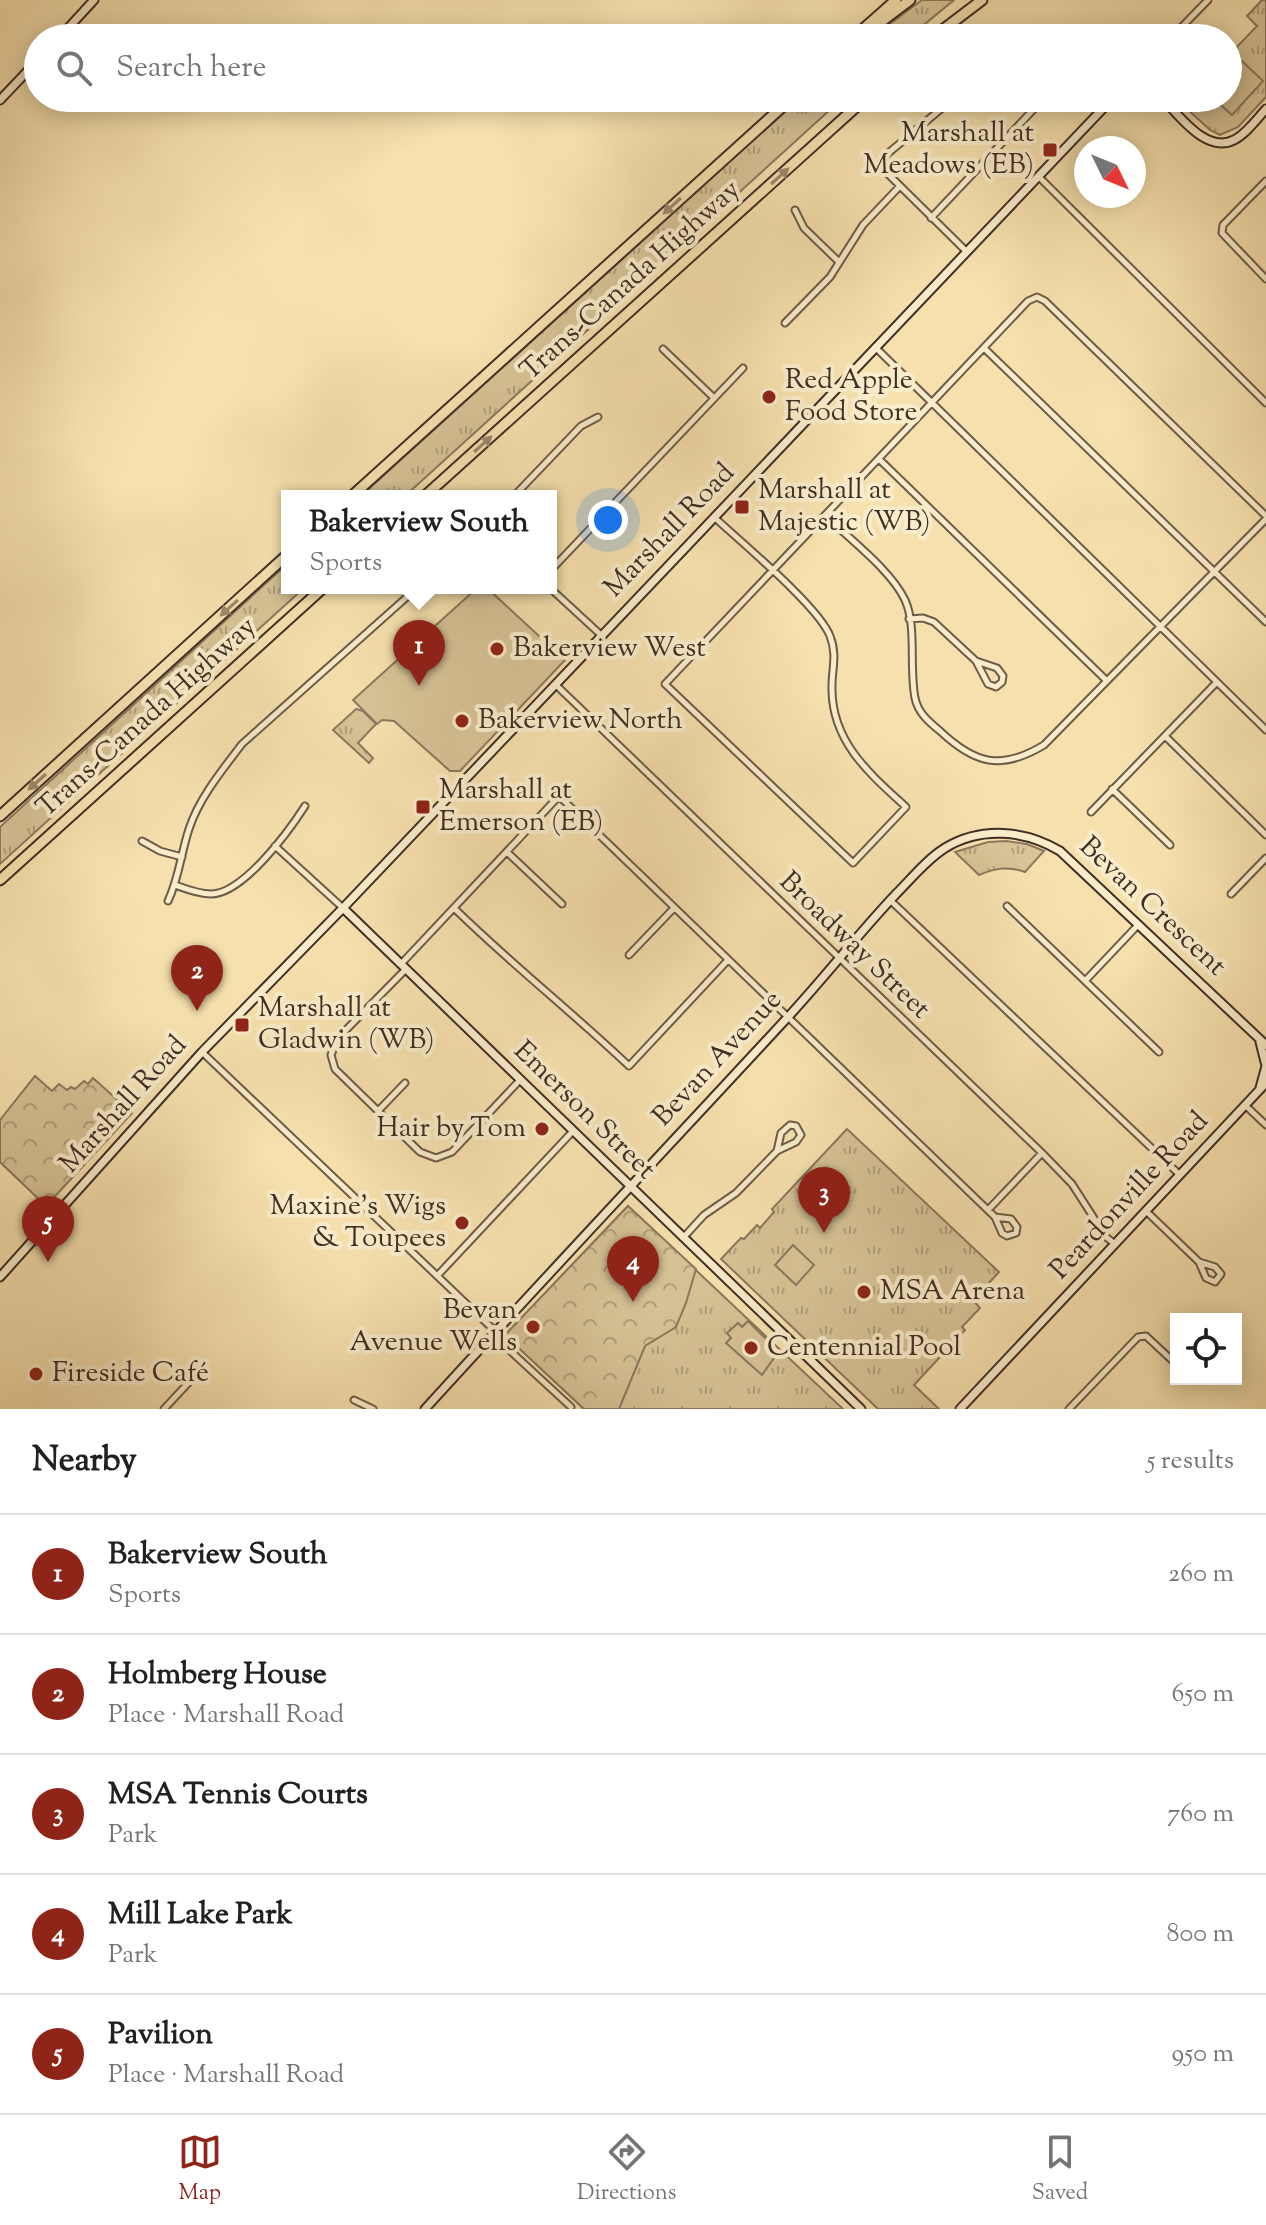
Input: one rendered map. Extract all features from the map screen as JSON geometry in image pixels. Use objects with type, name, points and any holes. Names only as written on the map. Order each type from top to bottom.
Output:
[{"type":"highway","points":[[869,24],[896,0]]},
{"type":"highway","points":[[878,24],[910,0]]},
{"type":"highway","points":[[950,24],[982,0]]},
{"type":"highway","name":"Trans-Canada Highway","points":[[359,490],[776,112]]},
{"type":"highway","name":"Trans-Canada Highway","points":[[432,490],[850,112]]},
{"type":"highway","name":"Trans-Canada Highway","points":[[0,816],[281,560]]},
{"type":"highway","name":"Trans-Canada Highway","points":[[0,880],[316,594]]},
{"type":"main road","points":[[72,24],[94,0]]},
{"type":"main road","points":[[0,100],[24,75]]},
{"type":"main road","points":[[1177,112],[1205,139],[1217,144],[1232,141],[1266,109]]},
{"type":"main road","name":"Marshall Road","points":[[0,1277],[202,1052],[343,908],[1100,112]]},
{"type":"main road","name":"Bevan Crescent","points":[[947,847],[986,833],[1008,833],[1040,841],[1069,858],[1266,1045]]},
{"type":"main road","name":"Bevan Avenue","points":[[425,1409],[787,1018],[890,900],[927,861],[947,847]]},
{"type":"main road","name":"Emerson Street","points":[[343,908],[861,1409]]},
{"type":"main road","points":[[1258,1037],[1266,1066],[1259,1091]]},
{"type":"main road","name":"Peardonville Road","points":[[960,1409],[1266,1083]]},
{"type":"street","points":[[1185,24],[1208,0]]},
{"type":"street","points":[[937,112],[886,155],[883,164],[899,187],[966,251]]},
{"type":"street","points":[[931,218],[1031,112]]},
{"type":"street","points":[[1038,176],[1266,403]]},
{"type":"street","points":[[1266,181],[1222,229],[1224,237],[1266,279]]},
{"type":"street","points":[[785,323],[830,277],[863,225],[899,187]]},
{"type":"street","points":[[795,210],[804,228],[839,262]]},
{"type":"street","points":[[713,517],[772,573],[819,617],[830,634],[836,655],[832,690],[844,741],[861,765],[906,807],[853,863],[665,684],[772,573],[825,515],[1028,301],[1037,297],[1045,301],[1266,517],[1044,745],[1025,757],[1004,762],[978,759],[956,747],[919,709],[906,602],[895,583],[825,515]]},
{"type":"street","points":[[875,347],[1266,730]]},
{"type":"street","points":[[984,348],[1266,622]]},
{"type":"street","points":[[663,349],[714,398]]},
{"type":"street","points":[[557,564],[743,368]]},
{"type":"street","points":[[520,490],[581,426],[598,417]]},
{"type":"street","points":[[879,459],[1107,681]]},
{"type":"street","points":[[168,901],[198,809],[242,744],[410,594]]},
{"type":"street","points":[[557,594],[601,635]]},
{"type":"street","points":[[909,619],[923,618],[934,622],[976,661],[988,684],[996,687],[1002,682],[1003,676],[997,668],[976,661]]},
{"type":"street","points":[[1091,812],[1217,682]]},
{"type":"street","name":"Broadway Street","points":[[555,684],[1042,1153],[1072,1184],[1106,1237],[1115,1244]]},
{"type":"street","points":[[1165,736],[1266,835]]},
{"type":"street","points":[[1112,789],[1170,845]]},
{"type":"street","points":[[520,1080],[444,1157],[427,1157],[335,1069],[331,1055],[338,1038],[559,796],[988,1210],[1002,1233],[1007,1236],[1016,1233],[1017,1227],[1011,1219],[995,1217]]},
{"type":"street","points":[[175,885],[213,894],[228,890],[243,880],[275,846],[305,806]]},
{"type":"street","points":[[142,841],[160,851],[182,857]]},
{"type":"street","name":"Emerson Street","points":[[275,846],[343,908]]},
{"type":"street","points":[[507,852],[562,904]]},
{"type":"street","points":[[1231,894],[1266,858]]},
{"type":"street","points":[[890,900],[1180,1175]]},
{"type":"street","points":[[1007,906],[1159,1052]]},
{"type":"street","points":[[454,908],[515,967],[575,1015],[629,1066],[728,960]]},
{"type":"street","points":[[629,955],[674,908]]},
{"type":"street","points":[[1085,981],[1139,924]]},
{"type":"street","points":[[202,1052],[571,1407]]},
{"type":"street","points":[[378,1111],[405,1083]]},
{"type":"street","points":[[1246,1106],[1266,1125]]},
{"type":"street","points":[[683,1238],[704,1215],[736,1193],[777,1151],[799,1140],[801,1135],[796,1126],[786,1127],[777,1151]]},
{"type":"street","points":[[437,1276],[573,1131]]},
{"type":"street","points":[[988,1210],[1042,1153]]},
{"type":"street","points":[[1146,1211],[1199,1262],[1219,1270],[1219,1281],[1206,1278],[1199,1262]]},
{"type":"street","points":[[1069,1409],[1138,1337],[1146,1336],[1170,1358]]},
{"type":"street","points":[[164,1409],[191,1380]]},
{"type":"street","points":[[354,1400],[373,1409]]},
{"type":"green space","points":[[922,0],[954,0],[925,24],[890,24]]},
{"type":"green space","points":[[1262,0],[1266,0],[1266,97],[1238,127],[1220,135],[1190,112],[1242,112],[1242,42],[1257,26],[1247,16]]},
{"type":"green space","points":[[1242,61],[1263,81],[1242,104]]},
{"type":"green space","points":[[785,112],[828,112],[412,490],[368,490]]},
{"type":"green space","points":[[281,569],[281,594],[297,594],[0,864],[0,827]]},
{"type":"green space","points":[[470,594],[494,594],[565,660],[460,771],[450,771],[394,721],[382,720],[377,724],[353,700]]},
{"type":"green space","points":[[356,709],[363,711],[376,724],[358,743],[373,758],[369,763],[333,730]]},
{"type":"green space","points":[[988,842],[1027,844],[1044,851],[1025,872],[1002,869],[979,875],[955,852]]},
{"type":"green space","points":[[35,1076],[52,1091],[59,1084],[67,1090],[71,1087],[75,1089],[84,1081],[88,1084],[93,1078],[132,1113],[46,1206],[0,1162],[0,1120]]},
{"type":"green space","points":[[847,1129],[999,1272],[973,1300],[980,1308],[962,1327],[965,1330],[914,1385],[939,1409],[878,1409],[721,1259],[757,1225],[760,1228],[774,1212],[772,1209]]},
{"type":"green space","points":[[628,1206],[843,1409],[584,1409],[505,1335]]},
{"type":"green space","points":[[628,1206],[696,1269],[676,1327],[645,1346],[619,1409],[584,1409],[505,1335]]},
{"type":"green space","points":[[793,1245],[814,1265],[796,1285],[775,1265]]},
{"type":"green space","name":"Centennial Pool","points":[[748,1321],[772,1345],[770,1349],[776,1355],[762,1375],[726,1343],[731,1338],[727,1333],[738,1323],[742,1327]]},
{"type":"place","name":"Marshall at Meadows (EB)","points":[[1050,150]]},
{"type":"place","name":"Red Apple Food Store","points":[[769,397]]},
{"type":"place","name":"Marshall at Majestic (WB)","points":[[742,507]]},
{"type":"place","name":"Bakerview West","points":[[497,649]]},
{"type":"place","name":"Bakerview South","points":[[419,686]]},
{"type":"place","name":"Bakerview North","points":[[462,721]]},
{"type":"place","name":"Marshall at Emerson (EB)","points":[[423,807]]},
{"type":"place","name":"Holmberg House","points":[[197,1011]]},
{"type":"place","name":"Marshall at Gladwin (WB)","points":[[242,1025]]},
{"type":"place","name":"Hair by Tom","points":[[542,1129]]},
{"type":"place","name":"Maxine's Wigs & Toupees","points":[[462,1223]]},
{"type":"place","name":"MSA Tennis Courts","points":[[824,1233]]},
{"type":"place","name":"Pavilion","points":[[48,1262]]},
{"type":"place","name":"MSA Arena","points":[[864,1292]]},
{"type":"place","name":"Mill Lake Park","points":[[633,1302]]},
{"type":"place","name":"Bevan Avenue Wells","points":[[533,1327]]},
{"type":"place","name":"Centennial Pool","points":[[751,1348]]},
{"type":"place","name":"Fireside Café","points":[[36,1374]]}]
